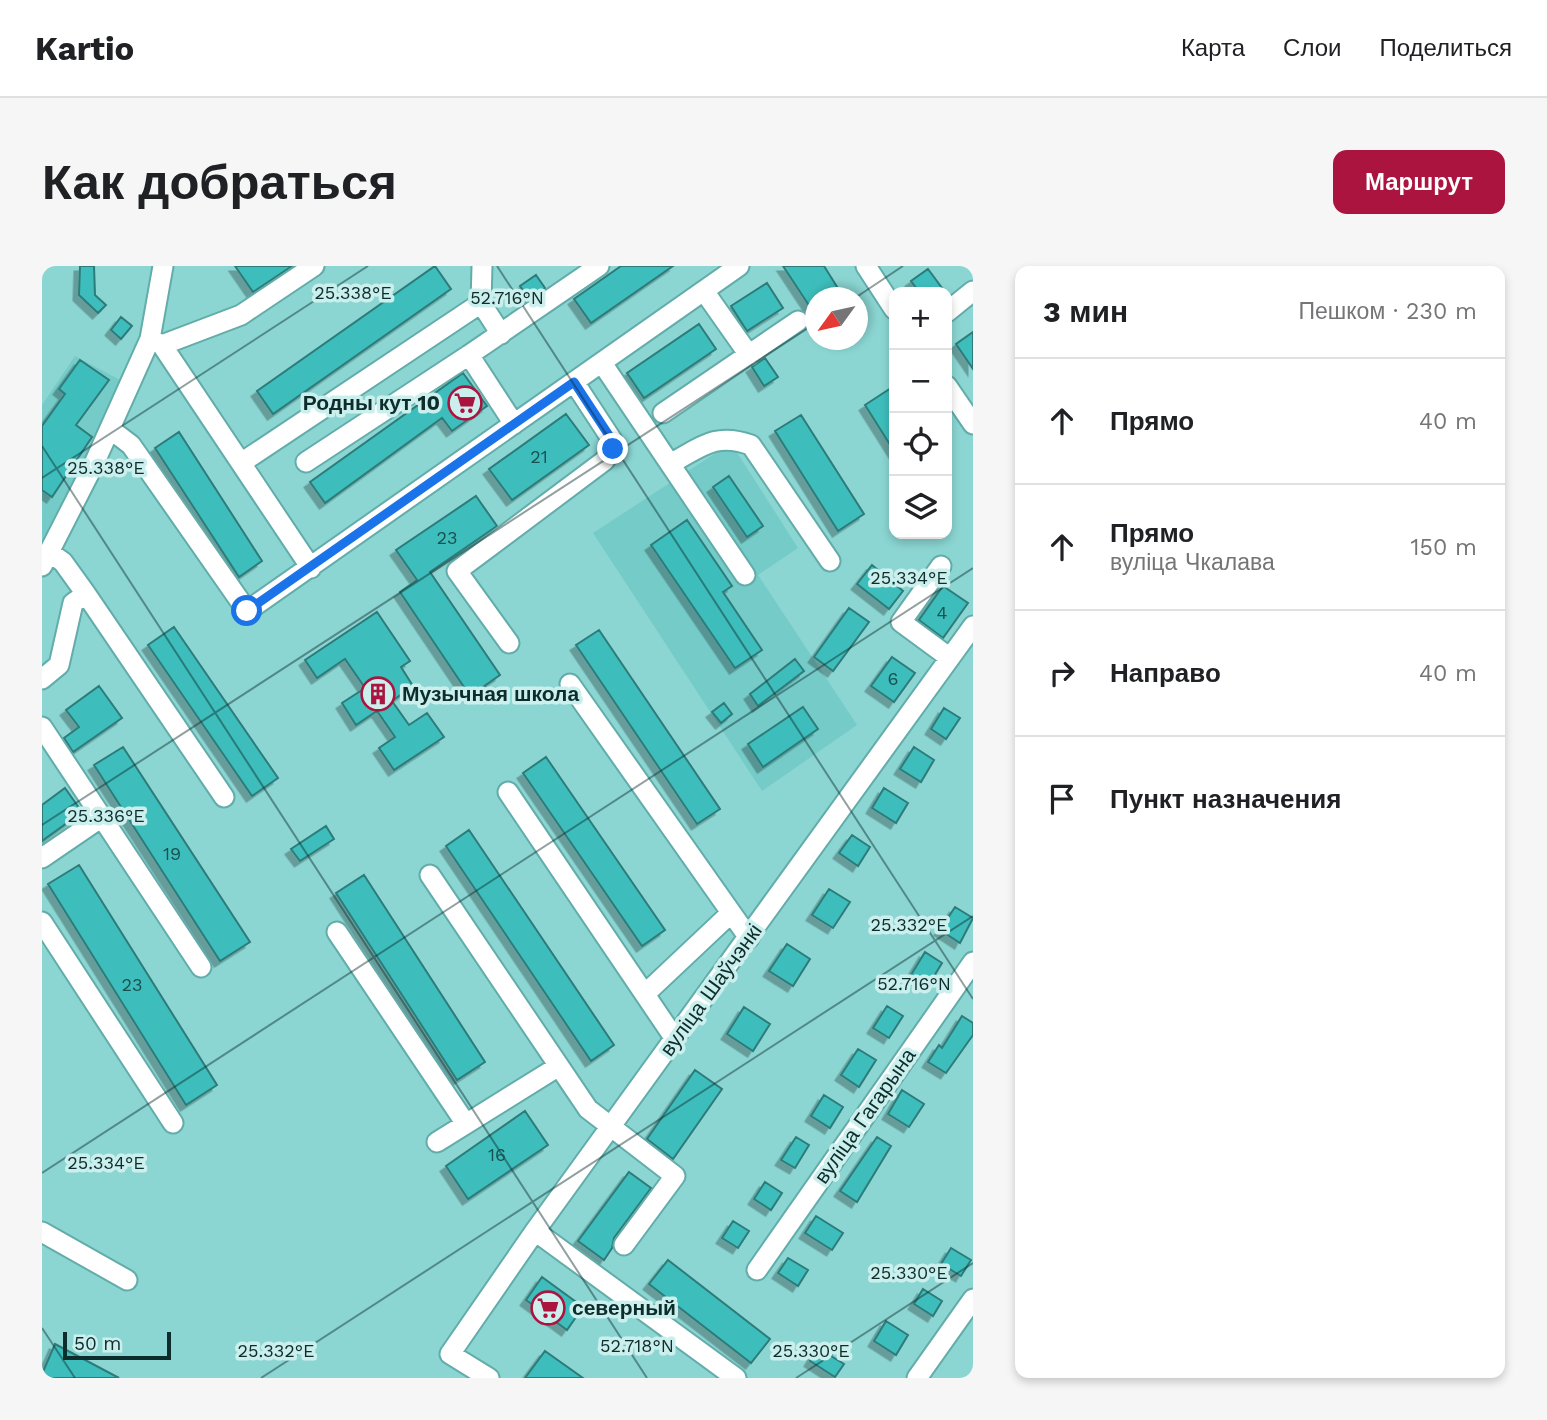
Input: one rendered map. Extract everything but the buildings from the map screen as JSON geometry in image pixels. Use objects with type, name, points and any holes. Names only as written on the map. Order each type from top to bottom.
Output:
[{"type":"street","points":[[163,266],[156,342],[46,559],[63,562],[224,797]]},
{"type":"street","points":[[156,342],[241,315],[314,266]]},
{"type":"street","points":[[482,266],[481,303],[501,334]]},
{"type":"street","points":[[306,462],[599,266]]},
{"type":"street","points":[[110,429],[131,445],[247,611],[739,266]]},
{"type":"street","points":[[866,266],[889,301]]},
{"type":"street","points":[[705,291],[749,355]]},
{"type":"street","points":[[952,308],[973,291]]},
{"type":"street","points":[[241,463],[481,303]]},
{"type":"street","points":[[663,413],[799,321]]},
{"type":"street","points":[[156,342],[241,463],[310,568]]},
{"type":"street","points":[[468,355],[514,424]]},
{"type":"street","points":[[602,363],[745,575]]},
{"type":"street","points":[[509,643],[457,571],[604,461],[613,449],[612,440],[574,382]]},
{"type":"street","points":[[952,393],[973,424]]},
{"type":"street","points":[[670,464],[714,439],[732,438],[751,445],[830,561]]},
{"type":"street","points":[[941,566],[901,622],[950,658]]},
{"type":"street","points":[[42,679],[59,665],[74,603],[86,594]]},
{"type":"street","name":"вуліца Шаўчэнкі","points":[[489,1378],[450,1354],[534,1231],[973,626]]},
{"type":"street","points":[[570,684],[749,938]]},
{"type":"street","points":[[42,727],[201,967]]},
{"type":"street","points":[[508,792],[675,1039]]},
{"type":"street","points":[[42,858],[102,817]]},
{"type":"street","points":[[430,875],[588,1109],[675,1176],[624,1245]]},
{"type":"street","points":[[645,994],[731,913]]},
{"type":"street","points":[[42,922],[173,1123]]},
{"type":"street","points":[[337,932],[466,1124]]},
{"type":"street","name":"вуліца Гагарына","points":[[757,1270],[973,962]]},
{"type":"street","points":[[437,1142],[559,1066]]},
{"type":"street","points":[[534,1231],[736,1378]]},
{"type":"street","points":[[42,1232],[127,1280]]},
{"type":"street","points":[[917,1378],[973,1299]]},
{"type":"shaded area","points":[[75,356],[122,381],[42,544],[42,405]]},
{"type":"shaded area","points":[[731,443],[798,548],[758,575],[857,725],[762,791],[593,533]]},
{"type":"place","name":"Родны кут 10","points":[[465,403]]},
{"type":"place","name":"Музычная школа","points":[[378,694]]},
{"type":"place","name":"северный","points":[[548,1308]]},
{"type":"route","points":[[247,611],[574,382],[612,440],[613,449]]}]
